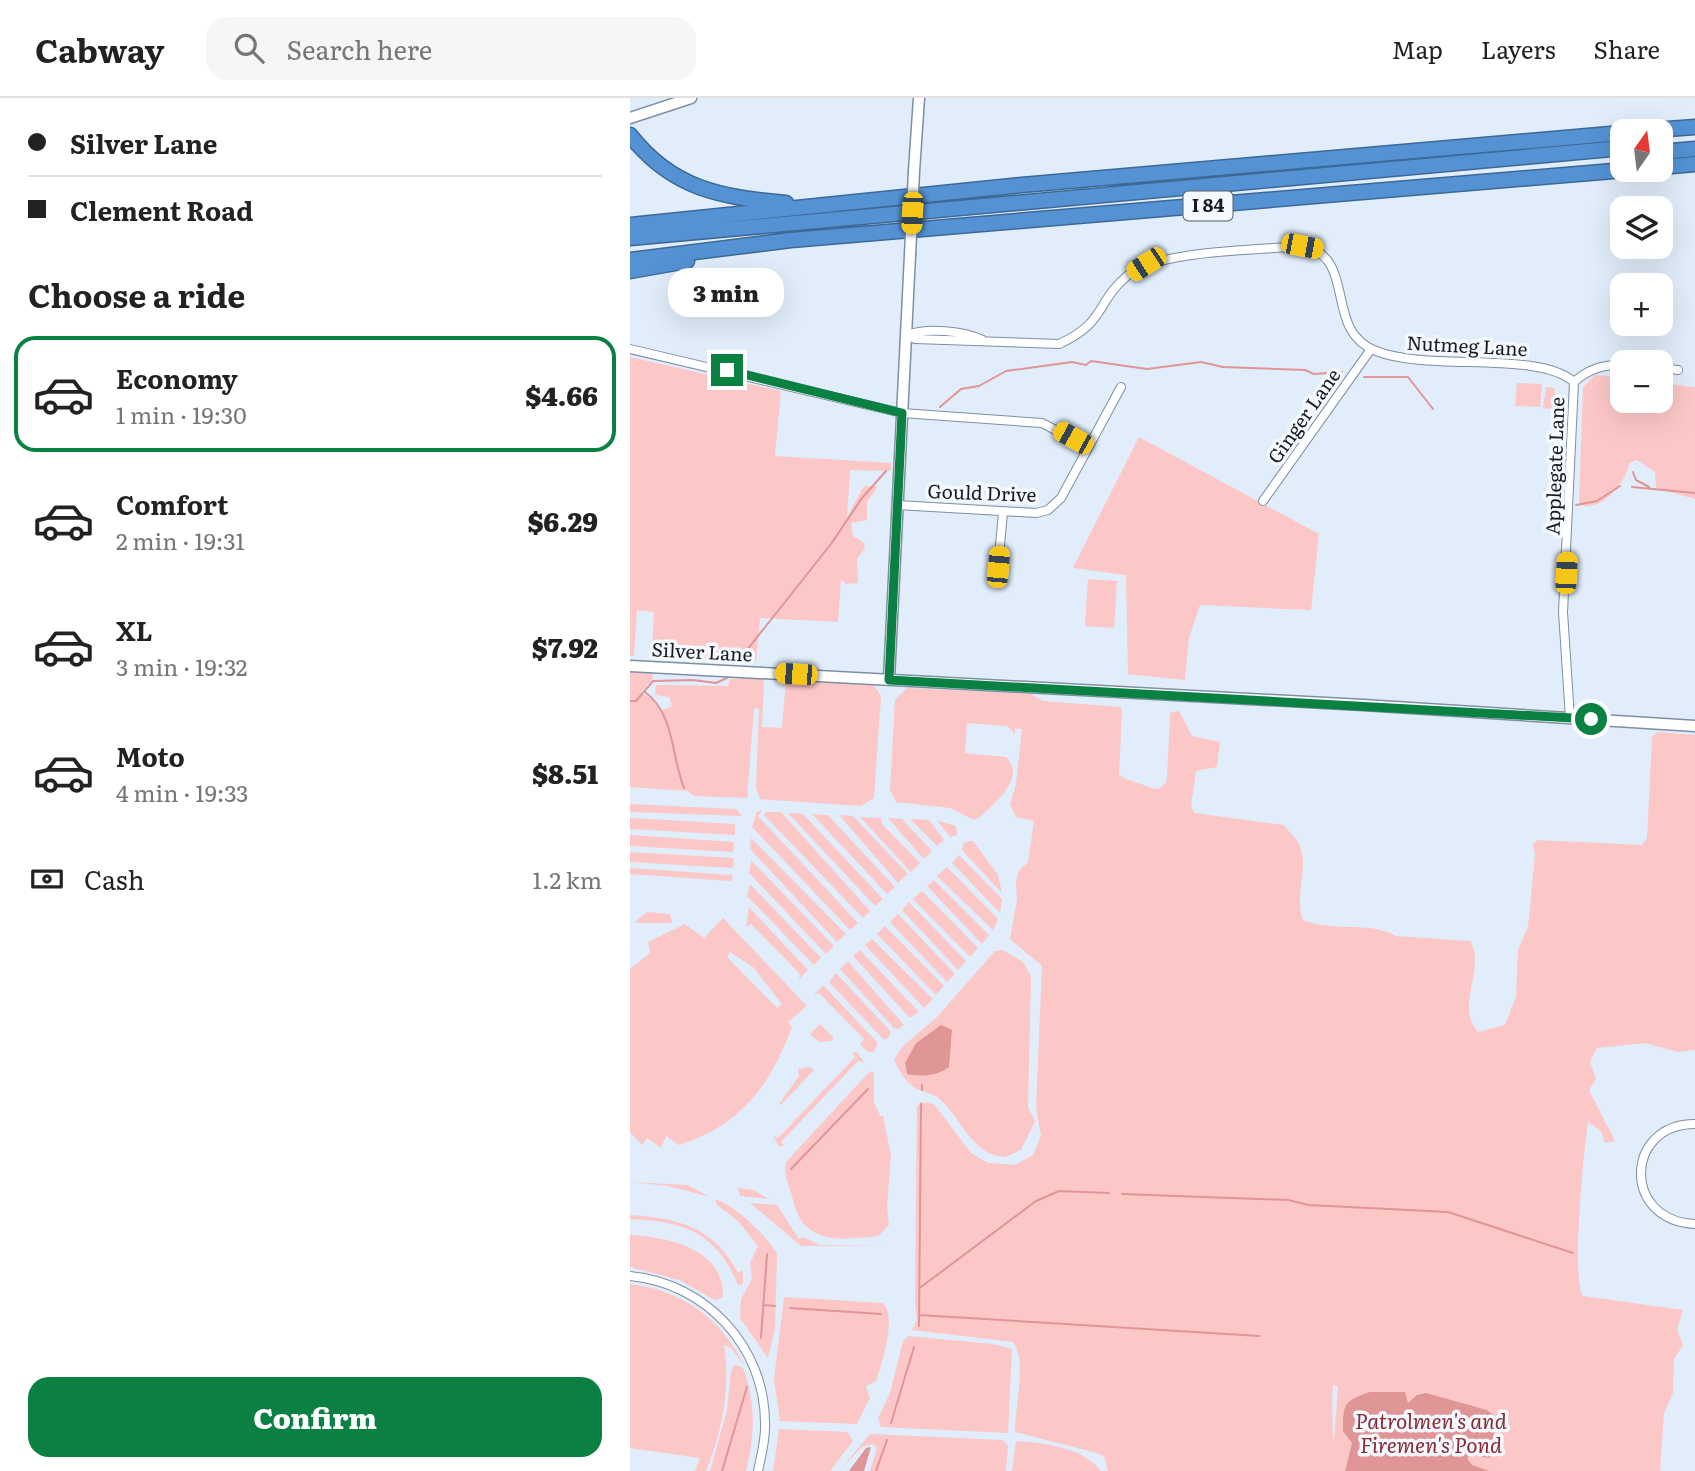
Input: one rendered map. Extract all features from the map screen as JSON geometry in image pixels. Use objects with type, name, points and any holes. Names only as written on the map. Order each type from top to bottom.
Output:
[{"type":"highway","points":[[1673,129],[1695,127]]},
{"type":"highway","name":"I 84","points":[[630,225],[1022,185],[1610,134]]},
{"type":"highway","points":[[630,135],[661,166],[702,190],[737,199],[812,206]]},
{"type":"highway","points":[[1673,144],[1695,142]]},
{"type":"highway","points":[[630,238],[1610,149]]},
{"type":"highway","points":[[1673,151],[1695,149]]},
{"type":"highway","points":[[630,245],[1610,157]]},
{"type":"highway","points":[[1673,166],[1695,164]]},
{"type":"highway","name":"I 84","points":[[630,260],[707,253],[791,240],[1610,171]]},
{"type":"highway","points":[[791,240],[854,224]]},
{"type":"highway","points":[[630,271],[674,265],[707,253]]},
{"type":"main road","points":[[630,118],[691,98]]},
{"type":"main road","points":[[889,680],[919,98]]},
{"type":"main road","name":"Silver Lane","points":[[630,666],[1695,726]]},
{"type":"street","name":"Nutmeg Lane","points":[[907,335],[915,339],[1059,344],[1079,335],[1097,319],[1126,276],[1146,264],[1177,257],[1302,246],[1317,249],[1327,257],[1335,270],[1341,311],[1350,330],[1371,349],[1390,357],[1414,360],[1544,366],[1565,374],[1574,382]]},
{"type":"street","points":[[630,349],[902,413],[1042,422],[1088,447]]},
{"type":"street","name":"Ginger Lane","points":[[1263,501],[1371,349]]},
{"type":"street","points":[[1574,382],[1597,367],[1610,366]]},
{"type":"street","points":[[1673,370],[1678,370]]},
{"type":"street","name":"Applegate Lane","points":[[1570,718],[1563,612],[1574,382]]},
{"type":"street","name":"Gould Drive","points":[[897,505],[1036,513],[1056,504],[1121,387]]},
{"type":"street","points":[[998,567],[1003,512]]},
{"type":"street","points":[[1695,1124],[1678,1125],[1654,1138],[1647,1149],[1641,1177],[1643,1192],[1661,1216],[1676,1223],[1695,1224]]},
{"type":"street","points":[[630,1276],[667,1283],[695,1297],[725,1321],[739,1338],[752,1362],[764,1399],[766,1424],[758,1471]]},
{"type":"shaded area","points":[[630,357],[781,391],[775,456],[891,463],[891,471],[850,470],[847,517],[864,486],[878,486],[867,502],[867,520],[851,523],[853,536],[864,543],[865,548],[857,559],[858,583],[846,584],[841,579],[838,622],[760,618],[756,662],[652,657],[654,612],[637,610],[634,656],[630,656]]},
{"type":"shaded area","points":[[1595,375],[1610,377],[1610,413],[1673,413],[1673,384],[1695,387],[1695,499],[1656,488],[1655,472],[1637,460],[1629,463],[1623,479],[1611,495],[1595,505],[1579,504],[1583,387]]},
{"type":"shaded area","points":[[1517,383],[1542,384],[1540,407],[1515,406]]},
{"type":"shaded area","points":[[1546,387],[1555,388],[1553,409],[1543,408]]},
{"type":"shaded area","points":[[1139,437],[1319,534],[1311,610],[1200,605],[1189,638],[1185,680],[1128,674],[1126,575],[1073,568]]},
{"type":"shaded area","points":[[1088,579],[1117,581],[1114,628],[1085,626]]},
{"type":"shaded area","points":[[630,672],[652,673],[653,678],[640,693],[651,698],[660,711],[672,706],[669,697],[655,695],[656,685],[728,686],[730,679],[764,678],[762,727],[782,728],[786,680],[873,684],[881,696],[874,798],[861,806],[760,799],[756,788],[759,708],[754,709],[747,798],[694,796],[688,791],[630,787]]},
{"type":"shaded area","points":[[907,688],[1031,694],[1043,701],[1120,707],[1119,774],[1155,789],[1167,780],[1170,716],[1171,712],[1179,711],[1192,736],[1220,742],[1217,767],[1196,771],[1191,806],[1194,813],[1284,825],[1302,851],[1300,911],[1303,920],[1314,924],[1375,929],[1396,936],[1470,941],[1475,963],[1469,1010],[1471,1021],[1478,1032],[1505,1025],[1516,997],[1518,950],[1528,927],[1535,854],[1533,844],[1538,840],[1642,845],[1647,838],[1652,737],[1658,732],[1695,735],[1695,1050],[1678,1052],[1645,1043],[1597,1048],[1590,1062],[1596,1079],[1589,1090],[1615,1141],[1605,1143],[1601,1131],[1588,1122],[1578,1241],[1578,1266],[1583,1296],[1683,1310],[1677,1329],[1683,1345],[1674,1359],[1673,1393],[1664,1413],[1660,1471],[1108,1471],[1104,1456],[1097,1453],[1015,1432],[1020,1372],[1013,1342],[912,1330],[917,1320],[917,1107],[921,1102],[934,1104],[971,1153],[988,1163],[1015,1165],[1033,1155],[1041,1136],[1036,1108],[1042,966],[1010,939],[1017,899],[1018,872],[1028,862],[1034,821],[1016,817],[1010,804],[1016,785],[1022,729],[1015,728],[1015,734],[1007,726],[967,723],[965,753],[1006,757],[1013,773],[1011,782],[1000,798],[974,820],[950,808],[896,802],[890,790],[895,700]],"holes":[[[1333,1385],[1338,1386],[1334,1441]]]},
{"type":"shaded area","points":[[630,804],[736,809],[742,816],[630,812]]},
{"type":"shaded area","points":[[757,811],[762,811],[758,816],[858,923],[850,930],[752,827]]},
{"type":"shaded area","points":[[766,812],[781,812],[870,911],[863,918],[764,815]]},
{"type":"shaded area","points":[[788,813],[803,814],[883,899],[875,906]]},
{"type":"shaded area","points":[[812,814],[828,815],[895,887],[887,894]]},
{"type":"shaded area","points":[[839,815],[853,816],[908,874],[898,883]]},
{"type":"shaded area","points":[[860,817],[881,818],[882,824],[920,863],[911,872]]},
{"type":"shaded area","points":[[630,818],[735,824],[735,835],[630,829]]},
{"type":"shaded area","points":[[888,818],[902,819],[932,851],[925,858],[922,857]]},
{"type":"shaded area","points":[[910,819],[929,820],[944,840],[937,846]]},
{"type":"shaded area","points":[[937,820],[956,826],[957,835],[950,837]]},
{"type":"shaded area","points":[[630,835],[734,842],[733,852],[630,846]]},
{"type":"shaded area","points":[[751,838],[846,934],[837,942],[750,849]]},
{"type":"shaded area","points":[[973,841],[998,875],[1002,893],[962,850],[964,843]]},
{"type":"shaded area","points":[[630,852],[734,858],[733,868],[630,862]]},
{"type":"shaded area","points":[[959,855],[1002,899],[1000,913],[952,863]]},
{"type":"shaded area","points":[[751,860],[834,946],[826,954],[749,873]]},
{"type":"shaded area","points":[[947,867],[998,919],[993,930],[937,876]]},
{"type":"shaded area","points":[[630,868],[732,875],[733,878],[731,881],[630,874]]},
{"type":"shaded area","points":[[934,880],[989,935],[982,944],[927,886]]},
{"type":"shaded area","points":[[750,884],[821,958],[814,965],[747,896]]},
{"type":"shaded area","points":[[922,891],[978,948],[970,957],[913,899]]},
{"type":"shaded area","points":[[909,902],[966,961],[958,970],[902,910]]},
{"type":"shaded area","points":[[749,907],[808,970],[799,979],[800,974],[751,924],[746,927]]},
{"type":"shaded area","points":[[647,912],[670,914],[672,923],[634,923]]},
{"type":"shaded area","points":[[898,914],[955,974],[947,982],[890,922]]},
{"type":"shaded area","points":[[723,918],[807,1006],[788,1022],[792,1027],[774,1068],[750,1101],[736,1114],[701,1137],[679,1145],[666,1136],[661,1148],[647,1138],[642,1145],[630,1132],[630,969],[650,953],[648,942],[685,924],[704,938]],"holes":[[[730,952],[753,967],[782,1004],[777,1008],[727,957]]]},
{"type":"shaded area","points":[[885,926],[944,986],[936,995],[877,934]]},
{"type":"shaded area","points":[[872,939],[933,999],[924,1008],[865,945]]},
{"type":"shaded area","points":[[860,950],[919,1012],[910,1018],[853,956]]},
{"type":"shaded area","points":[[1003,950],[1023,962],[1031,976],[1028,1107],[1035,1121],[1021,1150],[1005,1157],[984,1150],[968,1135],[941,1100],[908,1082],[894,1060],[902,1047],[937,1017],[995,951]],"holes":[[[938,1027],[952,1034],[951,1045],[904,1067],[916,1043]]]},
{"type":"shaded area","points":[[848,961],[904,1025],[898,1029],[894,1028],[840,969]]},
{"type":"shaded area","points":[[836,973],[891,1032],[888,1038],[884,1040],[829,982]]},
{"type":"shaded area","points":[[823,985],[878,1043],[874,1052],[868,1052],[860,1044],[864,1039],[819,993],[813,996]]},
{"type":"shaded area","points":[[820,1024],[834,1038],[831,1041],[819,1042],[810,1034]]},
{"type":"shaded area","points":[[852,1052],[857,1052],[864,1062],[858,1061],[781,1142],[784,1145],[779,1147],[773,1136],[778,1138],[855,1057]]},
{"type":"shaded area","points":[[810,1067],[814,1070],[781,1105],[779,1104],[799,1076],[798,1069]]},
{"type":"shaded area","points":[[870,1071],[874,1073],[874,1102],[880,1116],[883,1116],[891,1155],[887,1207],[889,1225],[878,1236],[825,1236],[805,1225],[798,1215],[786,1177],[786,1162]]},
{"type":"shaded area","points":[[630,1182],[687,1185],[710,1197],[668,1186]]},
{"type":"shaded area","points":[[738,1188],[753,1190],[769,1199],[740,1196]]},
{"type":"shaded area","points":[[716,1200],[750,1222],[777,1254],[775,1329],[768,1358],[740,1318],[741,1299],[752,1279],[750,1263],[758,1246],[738,1221],[716,1204]]},
{"type":"shaded area","points":[[750,1203],[777,1205],[799,1239],[803,1237],[820,1245],[885,1246],[801,1246]]},
{"type":"shaded area","points":[[630,1215],[679,1223],[706,1235],[729,1257],[738,1273],[743,1270],[743,1284],[738,1285],[720,1253],[696,1233],[667,1223],[630,1219]]},
{"type":"shaded area","points":[[630,1235],[676,1243],[704,1256],[721,1280],[723,1297],[715,1300],[679,1280],[630,1267]]},
{"type":"shaded area","points":[[630,1284],[667,1293],[698,1310],[724,1334],[745,1366],[731,1348],[724,1345],[724,1409],[717,1441],[706,1471],[695,1471],[700,1458],[630,1448]]},
{"type":"shaded area","points":[[784,1297],[883,1303],[887,1309],[889,1329],[885,1352],[876,1381],[866,1386],[870,1398],[857,1424],[780,1421],[774,1379]]},
{"type":"shaded area","points":[[908,1336],[993,1344],[1012,1349],[1008,1433],[881,1427],[878,1418],[890,1393],[903,1341]]},
{"type":"shaded area","points":[[735,1364],[743,1368],[752,1406],[751,1445],[746,1471],[710,1471],[727,1410],[731,1371]]},
{"type":"shaded area","points":[[779,1429],[847,1432],[853,1441],[830,1471],[773,1471]]},
{"type":"shaded area","points":[[870,1434],[1003,1440],[1008,1446],[1006,1471],[870,1471],[877,1448],[873,1444],[862,1447],[839,1471]]},
{"type":"shaded area","points":[[1016,1441],[1074,1451],[1101,1471],[1012,1471]]},
{"type":"water","points":[[941,1025],[952,1030],[949,1067],[929,1075],[907,1074],[905,1063],[916,1043]]},
{"type":"water","name":"Patrolmen's and Firemen's Pond","points":[[1370,1392],[1405,1392],[1408,1403],[1417,1395],[1426,1393],[1487,1410],[1494,1415],[1494,1453],[1489,1458],[1470,1455],[1467,1458],[1472,1465],[1489,1471],[1345,1471],[1352,1443],[1343,1431],[1345,1409],[1350,1401]]},
{"type":"water","points":[[871,1447],[864,1471],[849,1471],[866,1448]]},
{"type":"waterway","points":[[940,407],[961,389],[979,386],[1006,371],[1072,362],[1086,365],[1091,361],[1147,369],[1201,362],[1223,367],[1305,370],[1314,374],[1342,372]]},
{"type":"waterway","points":[[1364,377],[1408,377],[1433,409]]},
{"type":"waterway","points":[[739,660],[831,544],[862,498],[886,471]]},
{"type":"waterway","points":[[1633,472],[1636,480],[1649,487]]},
{"type":"waterway","points":[[1576,505],[1597,501],[1620,486]]},
{"type":"waterway","points":[[1632,487],[1695,493]]},
{"type":"waterway","points":[[630,701],[636,701],[653,681],[693,680],[716,683],[727,678]]},
{"type":"waterway","points":[[645,692],[655,701],[667,724],[684,788]]},
{"type":"waterway","points":[[922,1085],[922,1090]]},
{"type":"waterway","points":[[791,1169],[868,1089]]},
{"type":"waterway","points":[[919,1326],[921,1104]]},
{"type":"waterway","points":[[921,1287],[1036,1201],[1059,1191],[1109,1193]]},
{"type":"waterway","points":[[1122,1194],[1288,1200],[1309,1205],[1448,1212],[1573,1253]]},
{"type":"waterway","points":[[761,1338],[767,1254]]},
{"type":"waterway","points":[[764,1305],[775,1306]]},
{"type":"waterway","points":[[790,1308],[881,1314]]},
{"type":"waterway","points":[[919,1315],[1259,1336]]},
{"type":"waterway","points":[[891,1423],[914,1347]]},
{"type":"waterway","points":[[722,1471],[747,1387]]},
{"type":"waterway","points":[[876,1471],[887,1440]]},
{"type":"route","points":[[727,370],[902,413],[889,680],[1591,719]]}]
